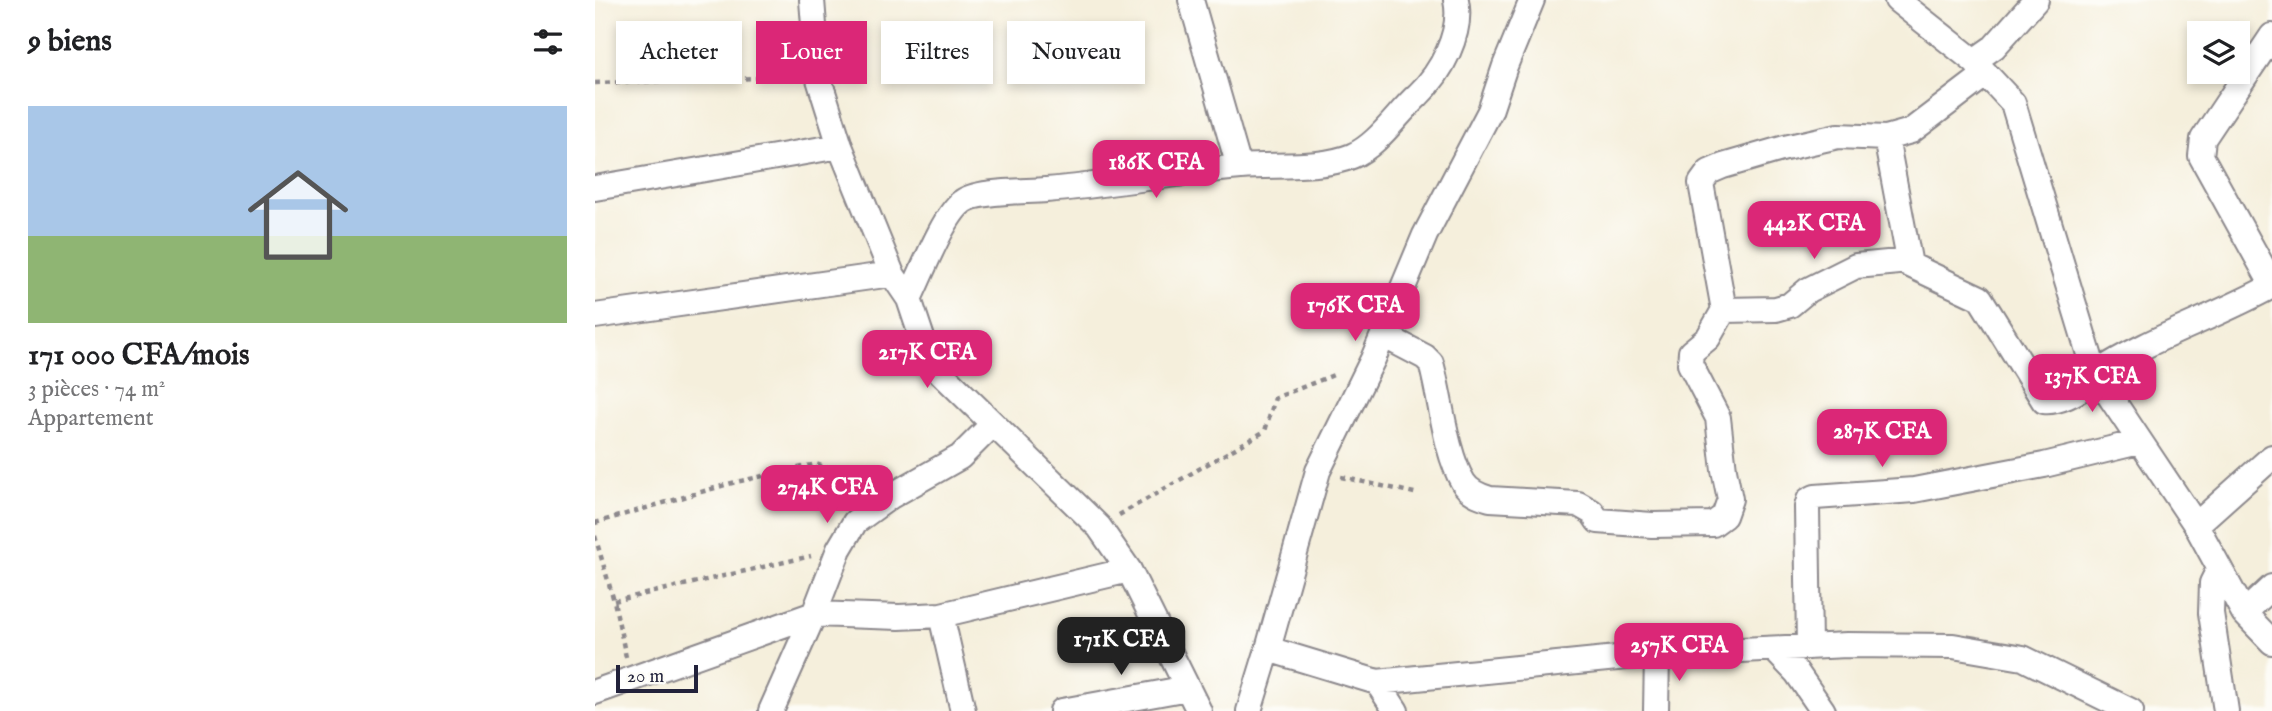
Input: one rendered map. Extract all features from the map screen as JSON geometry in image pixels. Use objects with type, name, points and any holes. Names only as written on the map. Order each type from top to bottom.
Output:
[{"type":"street","points":[[812,0],[814,21]]},
{"type":"street","points":[[1191,0],[1239,167]]},
{"type":"street","points":[[909,299],[951,213],[964,200],[1239,167],[1333,162],[1353,155],[1371,144],[1435,77],[1447,56],[1457,20],[1456,0]]},
{"type":"street","points":[[1249,711],[1318,471],[1373,359],[1425,235],[1490,111],[1532,0]]},
{"type":"street","points":[[1897,0],[1980,68],[2013,103],[2096,377],[2196,524],[2244,613],[2272,642]]},
{"type":"street","points":[[1383,335],[1425,357],[1431,363],[1454,461],[1464,484],[1477,496],[1578,504],[1592,512],[1598,521],[1652,525],[1713,524],[1724,516],[1730,499],[1718,418],[1690,364],[1691,352],[1708,338],[1724,310],[1701,184],[1709,172],[1785,148],[1838,136],[1886,138],[1911,131],[1980,68],[1994,47],[2036,0]]},
{"type":"street","points":[[1886,138],[1910,265],[1980,298],[2044,401],[2052,402],[2096,377],[2125,355],[2195,324],[2272,285],[2201,156],[2203,139],[2272,36]]},
{"type":"street","points":[[821,84],[840,146],[892,274],[909,299],[927,353],[937,369],[1099,527],[1129,570],[1199,711]]},
{"type":"street","points":[[595,188],[840,146]]},
{"type":"street","points":[[1724,310],[1776,309],[1790,304],[1808,290],[1856,266],[1909,261]]},
{"type":"street","points":[[595,316],[892,274]]},
{"type":"street","points":[[771,711],[839,550],[855,522],[891,496],[960,457],[993,424]]},
{"type":"street","points":[[1809,647],[1809,500],[1815,497],[1914,490],[2044,465],[2139,442]]},
{"type":"street","points":[[2196,524],[2272,457]]},
{"type":"street","points":[[2220,569],[2212,583],[2211,613],[2226,711]]},
{"type":"street","points":[[595,692],[814,614],[899,617],[941,615],[1129,570]]},
{"type":"street","points":[[2244,613],[2272,587]]},
{"type":"street","points":[[941,615],[963,711]]},
{"type":"street","points":[[1268,649],[1377,682],[1657,654],[1809,647],[1953,646],[2023,657],[2131,711]]},
{"type":"street","points":[[1774,649],[1797,673],[1823,711]]},
{"type":"street","points":[[1656,711],[1657,654]]},
{"type":"street","points":[[1377,682],[1396,711]]},
{"type":"street","points":[[1062,711],[1188,688]]},
{"type":"path","points":[[595,83],[756,78]]},
{"type":"path","points":[[1099,527],[1265,430],[1275,398],[1373,359]]},
{"type":"path","points":[[595,523],[733,483],[816,464],[830,469],[855,522]]},
{"type":"path","points":[[1318,471],[1419,494]]},
{"type":"path","points":[[595,536],[632,678]]},
{"type":"path","points":[[614,601],[839,550]]}]
